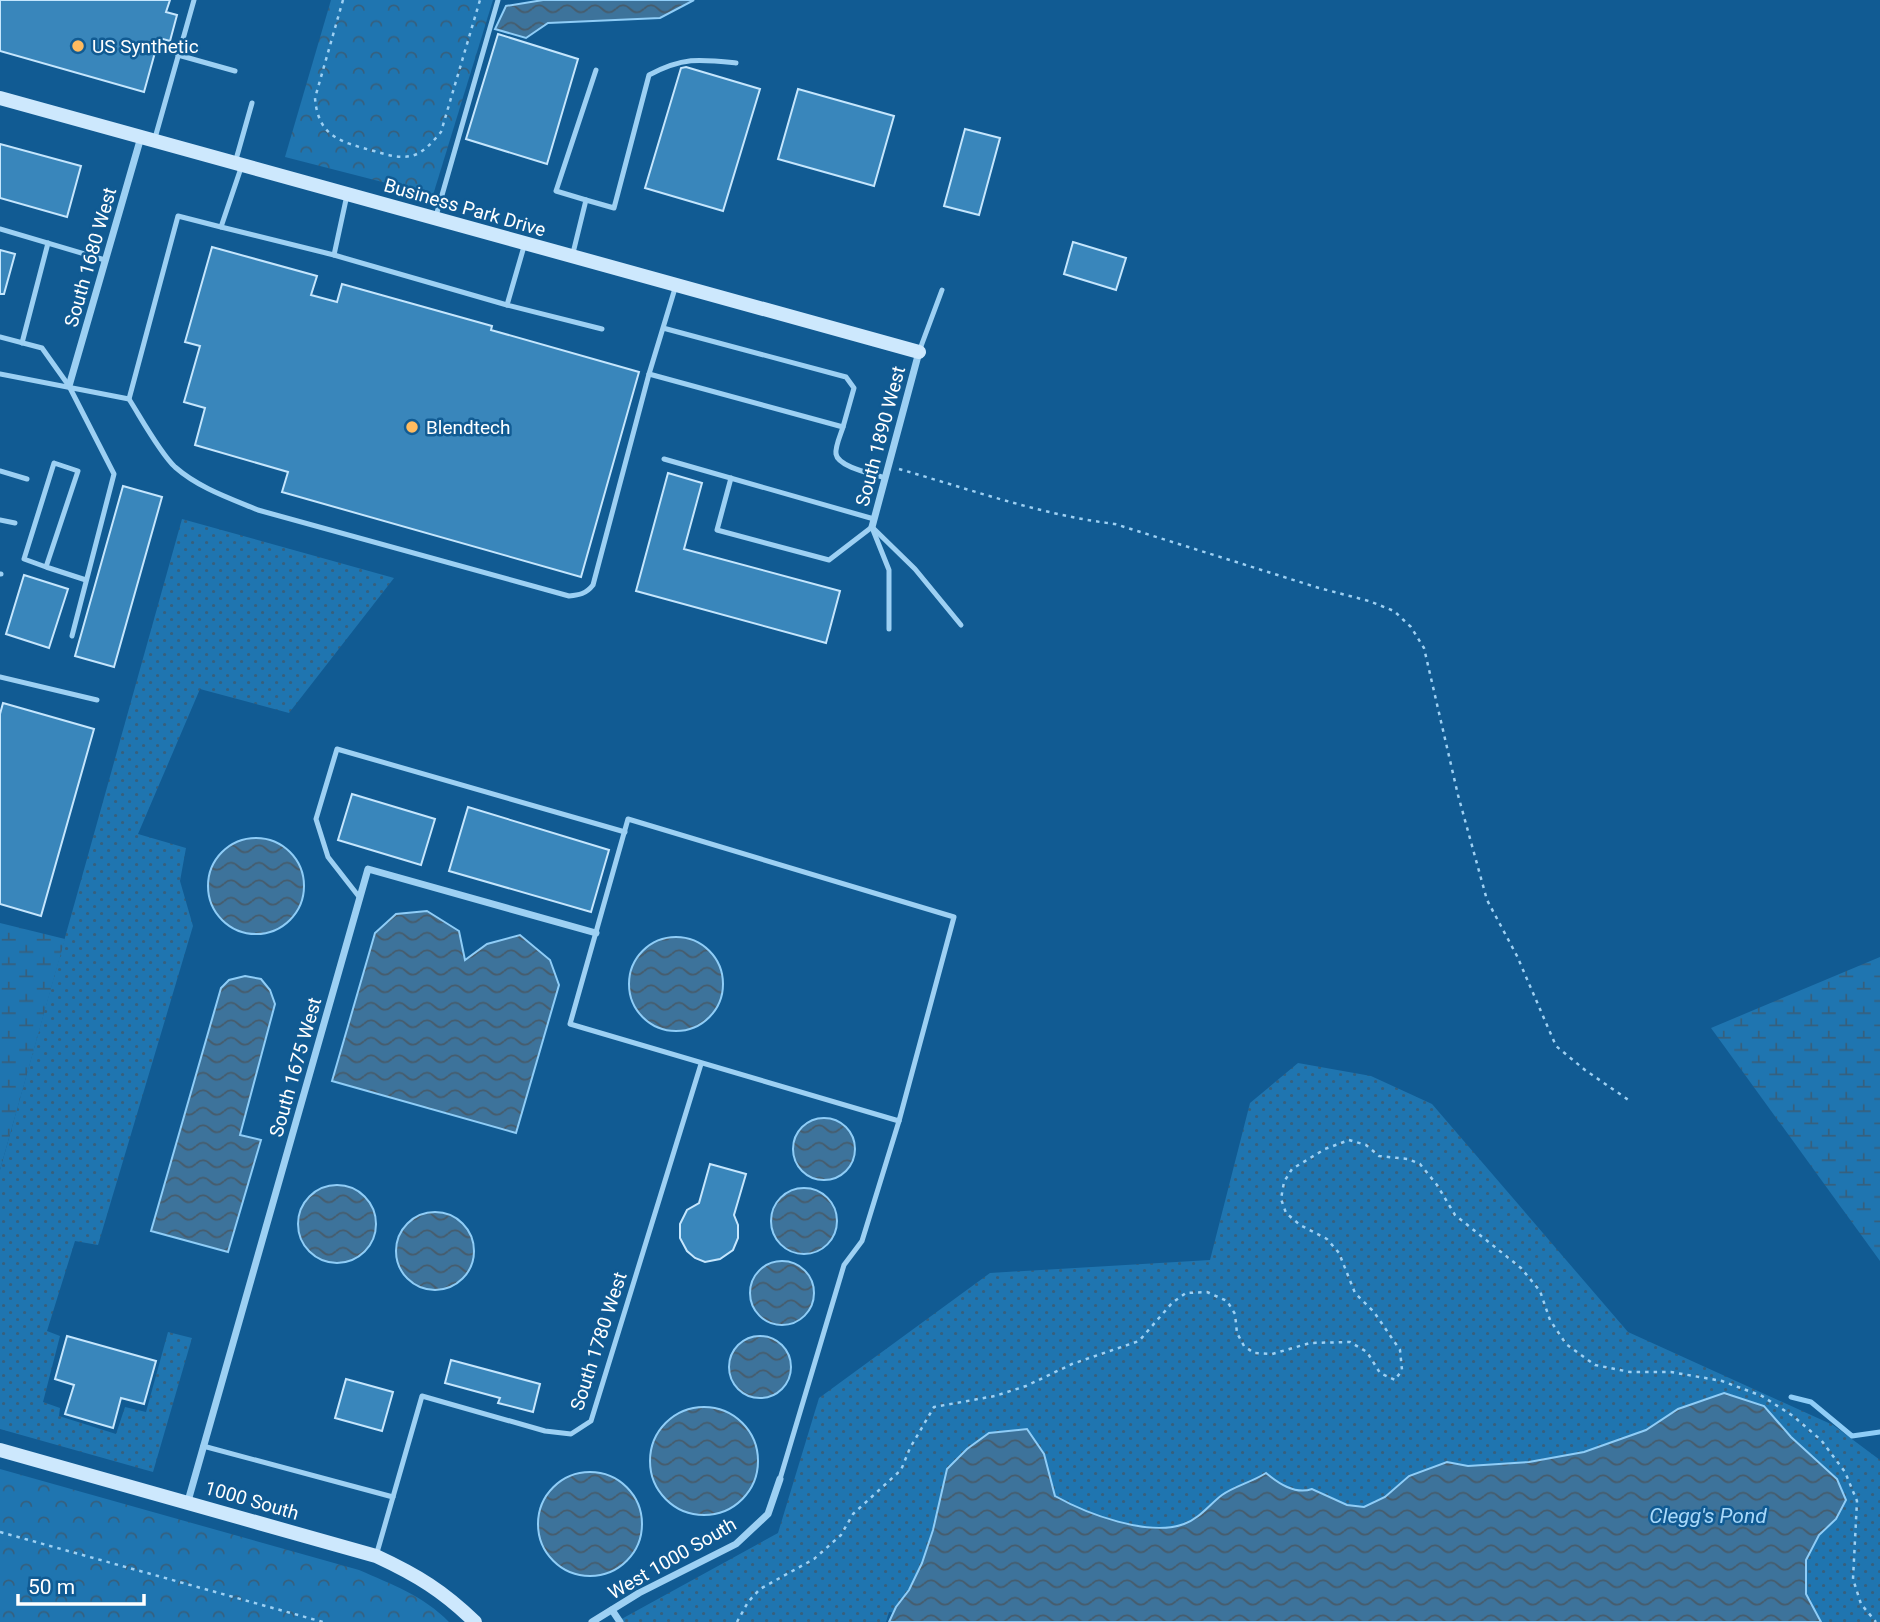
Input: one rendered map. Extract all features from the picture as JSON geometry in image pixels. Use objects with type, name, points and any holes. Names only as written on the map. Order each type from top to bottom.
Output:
[{"type":"street","name":"Business Park Drive","points":[[0,98],[919,352]]},
{"type":"street","name":"South 1680 West","points":[[69,386],[105,260],[148,139]]},
{"type":"street","name":"South 1890 West","points":[[873,523],[919,352]]},
{"type":"street","name":"South 1675 West","points":[[188,1501],[368,869],[596,933]]},
{"type":"street","name":"1000 South","points":[[0,1450],[376,1556],[416,1574],[455,1603],[475,1622]]},
{"type":"street","name":"West 1000 South","points":[[592,1622],[639,1593],[736,1544],[768,1514],[780,1479]]},
{"type":"street","points":[[612,1610],[620,1622]]},
{"type":"lane","points":[[148,139],[194,0]]},
{"type":"lane","points":[[435,218],[498,0]]},
{"type":"lane","points":[[178,55],[234,71]]},
{"type":"lane","points":[[596,70],[556,191],[614,208],[649,75],[673,63],[700,59],[736,63]]},
{"type":"lane","points":[[221,227],[252,103]]},
{"type":"lane","points":[[334,256],[348,194]]},
{"type":"lane","points":[[572,256],[586,200]]},
{"type":"lane","points":[[128,399],[178,216],[602,329]]},
{"type":"lane","points":[[0,229],[105,260]]},
{"type":"lane","points":[[22,343],[48,243]]},
{"type":"lane","points":[[507,305],[524,243]]},
{"type":"lane","points":[[0,374],[128,399],[173,465],[196,482],[258,510],[569,596],[580,595],[593,585],[649,374],[676,285]]},
{"type":"lane","points":[[919,352],[942,290]]},
{"type":"lane","points":[[663,328],[846,377],[854,388],[836,452],[838,458],[844,465],[885,478]]},
{"type":"lane","points":[[0,337],[42,348],[69,386],[114,474],[72,636]]},
{"type":"lane","points":[[649,374],[843,427]]},
{"type":"lane","points":[[664,459],[873,523],[961,625]]},
{"type":"lane","points":[[46,566],[78,471],[54,463],[24,559],[86,580]]},
{"type":"lane","points":[[0,471],[27,479]]},
{"type":"lane","points":[[731,478],[717,530],[829,560],[873,523]]},
{"type":"lane","points":[[0,520],[15,523]]},
{"type":"lane","points":[[873,523],[888,570],[889,629]]},
{"type":"lane","points":[[0,677],[97,700]]},
{"type":"lane","points":[[360,898],[328,857],[316,819],[337,749],[625,832]]},
{"type":"lane","points":[[780,1479],[844,1265],[862,1241],[899,1121],[954,917],[628,819],[570,1024],[899,1121]]},
{"type":"lane","name":"South 1780 West","points":[[376,1556],[422,1396],[545,1431],[571,1434],[591,1421],[701,1064]]},
{"type":"lane","points":[[203,1446],[393,1497]]},
{"type":"path","points":[[343,0],[315,98],[316,113],[327,131],[340,142],[396,157],[415,155],[428,147],[441,132],[480,0]]},
{"type":"path","points":[[888,466],[1008,501],[1090,521],[1115,524],[1369,601],[1394,611],[1411,627],[1424,648],[1458,795],[1487,901],[1517,956],[1556,1046],[1630,1101]]},
{"type":"path","points":[[737,1622],[748,1602],[760,1589],[814,1559],[841,1535],[853,1514],[901,1470],[910,1448],[934,1407],[1016,1390],[1072,1364],[1139,1341],[1172,1303],[1186,1293],[1206,1292],[1227,1301],[1235,1314],[1237,1332],[1244,1346],[1254,1353],[1272,1354],[1310,1343],[1350,1342],[1367,1352],[1380,1373],[1395,1380],[1402,1370],[1400,1350],[1374,1312],[1355,1293],[1339,1253],[1327,1239],[1286,1213],[1281,1199],[1284,1182],[1292,1169],[1325,1149],[1349,1140],[1367,1145],[1379,1156],[1408,1159],[1420,1164],[1437,1185],[1455,1215],[1521,1268],[1540,1291],[1550,1320],[1566,1344],[1595,1366],[1630,1372],[1671,1372],[1722,1381],[1762,1396],[1793,1416],[1821,1440],[1845,1472],[1857,1501],[1853,1579],[1861,1604],[1876,1622]]},
{"type":"path","points":[[0,1532],[323,1622]]},
{"type":"green space","points":[[331,0],[493,0],[433,195],[285,157]]},
{"type":"green space","points":[[182,519],[394,578],[289,713],[200,689],[138,834],[186,848],[180,881],[193,926],[98,1245],[75,1241],[47,1331],[60,1336],[43,1402],[60,1408],[59,1416],[116,1434],[125,1407],[146,1412],[168,1332],[192,1338],[153,1472],[0,1429],[0,1170]]},
{"type":"green space","points":[[0,923],[65,939],[0,1170]]},
{"type":"green space","points":[[1880,957],[1880,1261],[1711,1028]]},
{"type":"green space","points":[[1298,1063],[1371,1076],[1432,1104],[1628,1332],[1833,1425],[1880,1460],[1880,1622],[979,1622],[889,1612],[886,1622],[616,1622],[778,1533],[819,1398],[990,1273],[1210,1260],[1250,1103]]},
{"type":"green space","points":[[0,1469],[359,1570],[418,1598],[449,1622],[0,1622]]},
{"type":"water","points":[[543,0],[694,0],[660,18],[548,23],[526,38],[495,29],[506,6]]},
{"type":"water","points":[[256,838],[274,842],[290,852],[300,868],[304,886],[300,904],[290,920],[274,930],[256,934],[238,930],[222,920],[212,904],[208,886],[212,868],[222,852],[238,842]]},
{"type":"water","points":[[427,911],[459,931],[465,960],[487,944],[520,935],[550,960],[559,985],[516,1133],[332,1081],[375,933],[396,914]]},
{"type":"water","points":[[676,937],[694,941],[709,951],[719,966],[723,984],[719,1002],[709,1017],[694,1027],[676,1031],[658,1027],[643,1017],[633,1002],[629,984],[633,966],[643,951],[658,941]]},
{"type":"water","points":[[245,976],[261,979],[270,990],[275,1004],[240,1135],[261,1140],[228,1252],[151,1231],[221,988],[229,980]]},
{"type":"water","points":[[824,1118],[836,1120],[846,1127],[853,1137],[853,1161],[846,1171],[836,1178],[824,1180],[812,1178],[802,1171],[795,1161],[793,1149],[795,1137],[802,1127],[812,1120]]},
{"type":"water","points":[[337,1185],[352,1188],[365,1196],[373,1209],[376,1224],[373,1239],[365,1252],[352,1260],[337,1263],[322,1260],[309,1252],[301,1239],[298,1224],[301,1209],[309,1196],[322,1188]]},
{"type":"water","points":[[797,1188],[811,1188],[823,1193],[832,1202],[837,1221],[835,1234],[828,1245],[811,1254],[797,1254],[785,1249],[776,1240],[771,1228],[771,1214],[776,1202],[785,1193]]},
{"type":"water","points":[[435,1212],[450,1215],[467,1229],[474,1251],[471,1266],[457,1283],[435,1290],[420,1287],[403,1273],[396,1251],[399,1236],[413,1219]]},
{"type":"water","points":[[776,1261],[788,1261],[805,1270],[812,1281],[812,1305],[805,1316],[788,1325],[776,1325],[764,1320],[755,1311],[750,1299],[750,1287],[755,1275],[764,1266]]},
{"type":"water","points":[[754,1336],[766,1336],[782,1345],[789,1355],[789,1379],[782,1389],[766,1398],[754,1398],[743,1393],[734,1384],[729,1373],[729,1361],[734,1350],[743,1341]]},
{"type":"water","name":"Clegg's Pond","points":[[1724,1393],[1764,1406],[1791,1437],[1837,1479],[1846,1500],[1836,1519],[1819,1535],[1806,1560],[1806,1594],[1821,1622],[889,1622],[922,1563],[933,1530],[947,1469],[967,1449],[989,1433],[1027,1429],[1044,1454],[1055,1496],[1118,1522],[1153,1528],[1189,1522],[1222,1495],[1266,1473],[1293,1489],[1312,1489],[1347,1505],[1364,1507],[1385,1497],[1409,1476],[1447,1462],[1468,1466],[1529,1462],[1584,1452],[1646,1430],[1678,1409]]},
{"type":"water","points":[[704,1407],[725,1411],[742,1423],[754,1440],[758,1461],[754,1482],[742,1499],[725,1511],[704,1515],[683,1511],[666,1499],[654,1482],[650,1461],[654,1440],[666,1423],[683,1411]]},
{"type":"water","points":[[590,1472],[610,1476],[627,1487],[638,1504],[642,1524],[638,1544],[627,1561],[610,1572],[590,1576],[570,1572],[553,1561],[542,1544],[538,1524],[542,1504],[553,1487],[570,1476]]},
{"type":"building","name":"US Synthetic","points":[[0,0],[170,0],[166,12],[177,15],[170,41],[159,38],[144,92],[0,51]]},
{"type":"building","points":[[498,34],[578,59],[547,164],[466,139]]},
{"type":"building","points":[[686,67],[760,89],[723,211],[645,188],[681,68]]},
{"type":"building","points":[[798,89],[894,116],[874,186],[778,159]]},
{"type":"building","points":[[965,129],[1000,138],[979,215],[944,206]]},
{"type":"building","points":[[0,144],[81,166],[67,217],[0,198]]},
{"type":"building","points":[[1073,242],[1126,258],[1116,290],[1064,274]]},
{"type":"building","name":"Blendtech","points":[[212,247],[317,276],[311,295],[337,302],[342,284],[492,326],[491,330],[639,372],[581,577],[282,492],[288,472],[195,445],[205,408],[184,402],[200,346],[185,342]]},
{"type":"building","points":[[0,250],[15,254],[4,294],[0,294]]},
{"type":"building","points":[[668,473],[702,483],[684,549],[840,591],[826,643],[636,591]]},
{"type":"building","points":[[123,486],[162,497],[114,667],[75,656]]},
{"type":"building","points":[[24,575],[68,589],[49,648],[6,634]]},
{"type":"building","points":[[3,703],[94,729],[41,916],[0,904],[0,714]]},
{"type":"building","points":[[352,794],[435,819],[421,865],[338,840]]},
{"type":"building","points":[[468,807],[609,850],[591,912],[449,871]]},
{"type":"building","points":[[710,1164],[746,1174],[734,1215],[738,1225],[738,1238],[733,1250],[720,1259],[705,1262],[687,1251],[680,1238],[680,1224],[687,1210],[699,1203]]},
{"type":"building","points":[[67,1336],[156,1361],[144,1404],[121,1398],[113,1428],[65,1414],[74,1385],[55,1379]]},
{"type":"building","points":[[451,1360],[540,1384],[533,1412],[498,1403],[500,1398],[445,1383]]},
{"type":"building","points":[[346,1379],[393,1392],[382,1431],[335,1418]]},
{"type":"waterway","points":[[1791,1397],[1811,1402],[1852,1436],[1880,1432]]},
{"type":"place","name":"US Synthetic","points":[[78,46]]},
{"type":"place","name":"Blendtech","points":[[412,427]]}]
